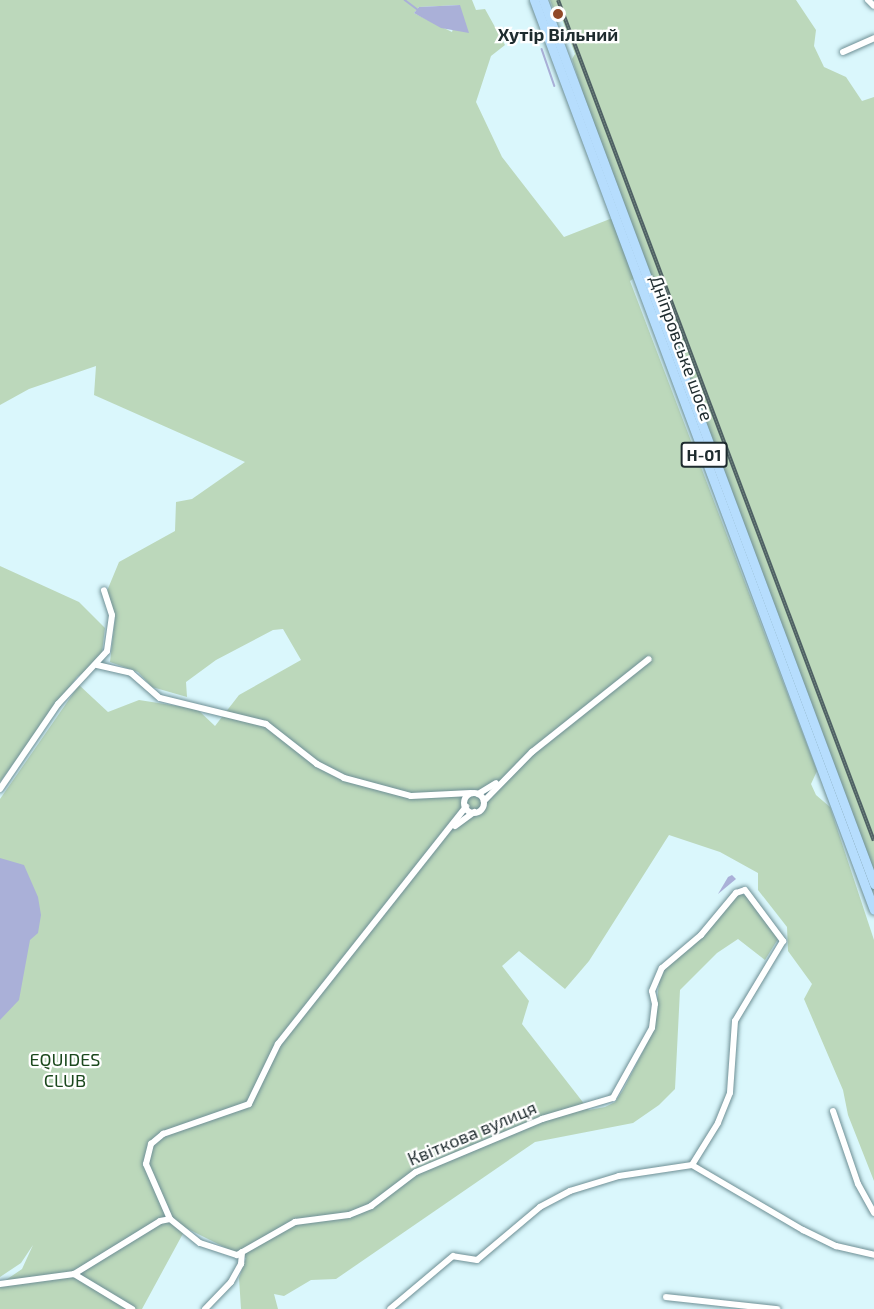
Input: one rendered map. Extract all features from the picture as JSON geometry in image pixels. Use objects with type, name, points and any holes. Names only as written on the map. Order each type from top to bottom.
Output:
[{"type":"main road","name":"Дніпровське шосе","points":[[534,0],[874,910]]},
{"type":"main road","name":"Дніпровське шосе","points":[[543,0],[874,884]]},
{"type":"street","points":[[868,0],[874,6]]},
{"type":"street","points":[[843,52],[874,38]]},
{"type":"street","points":[[0,789],[81,675],[97,665],[107,651],[112,615],[104,590]]},
{"type":"street","points":[[452,829],[480,810],[499,781],[589,703],[649,659]]},
{"type":"street","points":[[97,665],[131,673],[160,698],[266,724],[318,764],[344,778],[411,796],[475,793],[484,801]]},
{"type":"street","points":[[205,1309],[231,1282],[242,1264],[242,1252],[220,1252],[200,1243],[170,1219],[146,1164],[151,1144],[163,1134],[249,1104],[278,1044],[452,829],[465,805],[475,793],[499,781]]},
{"type":"street","points":[[451,794],[474,812]]},
{"type":"street","name":"Квіткова вулиця","points":[[242,1252],[294,1222],[350,1215],[371,1206],[410,1176],[542,1119],[613,1098],[652,1028],[655,1004],[652,991],[662,968],[701,935],[740,890],[751,896],[777,929],[783,941],[735,1021],[730,1093],[718,1123],[692,1165]]},
{"type":"street","points":[[833,1111],[858,1184],[874,1213]]},
{"type":"street","points":[[390,1309],[453,1256],[477,1260],[540,1207],[570,1191],[619,1176],[692,1165],[803,1230],[836,1246],[874,1255]]},
{"type":"street","points":[[0,1284],[74,1274],[160,1221],[170,1219]]},
{"type":"street","points":[[74,1274],[132,1309]]},
{"type":"street","points":[[666,1297],[777,1309]]},
{"type":"green space","name":"EQUIDES CLUB","points":[[0,0],[472,0],[476,10],[485,9],[505,45],[491,56],[476,102],[502,157],[564,237],[615,217],[637,276],[630,281],[817,771],[811,784],[816,795],[830,807],[874,940],[874,1181],[848,1115],[843,1090],[804,999],[812,984],[788,951],[787,927],[758,890],[758,873],[720,852],[669,835],[589,961],[565,989],[519,951],[502,966],[529,1001],[522,1024],[589,1110],[605,1107],[615,1102],[623,1090],[654,1030],[659,982],[666,967],[692,947],[733,898],[740,894],[746,896],[778,939],[765,960],[738,939],[717,953],[680,990],[675,1089],[659,1105],[633,1123],[535,1142],[336,1279],[311,1280],[284,1296],[274,1294],[278,1309],[241,1309],[239,1278],[246,1258],[186,1228],[142,1309],[0,1309],[0,1284],[22,1269],[33,1245],[21,1263],[0,1277],[0,799],[79,685],[108,712],[139,700],[197,709],[215,726],[239,695],[301,660],[283,629],[273,630],[216,660],[186,682],[187,697],[152,687],[138,672],[110,662],[115,619],[107,591],[119,562],[175,531],[176,502],[192,499],[245,462],[94,395],[96,366],[29,389],[0,405]],"holes":[[[460,5],[452,32],[414,13],[419,7]]]},
{"type":"green space","points":[[550,0],[796,0],[816,30],[814,46],[824,67],[846,77],[862,101],[874,97],[874,884],[607,169],[572,59],[575,54],[559,11],[554,11]]},
{"type":"green space","points":[[0,566],[79,602],[105,628],[102,652],[97,663],[77,677],[0,782]]},
{"type":"water","points":[[460,5],[469,33],[441,28],[414,13],[419,7]]},
{"type":"water","points":[[0,858],[24,865],[38,897],[41,915],[38,933],[30,940],[19,1000],[0,1020]]},
{"type":"water","points":[[732,875],[736,879],[718,894],[728,877]]},
{"type":"waterway","points":[[405,0],[417,9]]},
{"type":"waterway","points":[[542,49],[555,86]]},
{"type":"railway","points":[[558,0],[874,841]]},
{"type":"place","name":"Хутір Вільний","points":[[558,14]]}]
